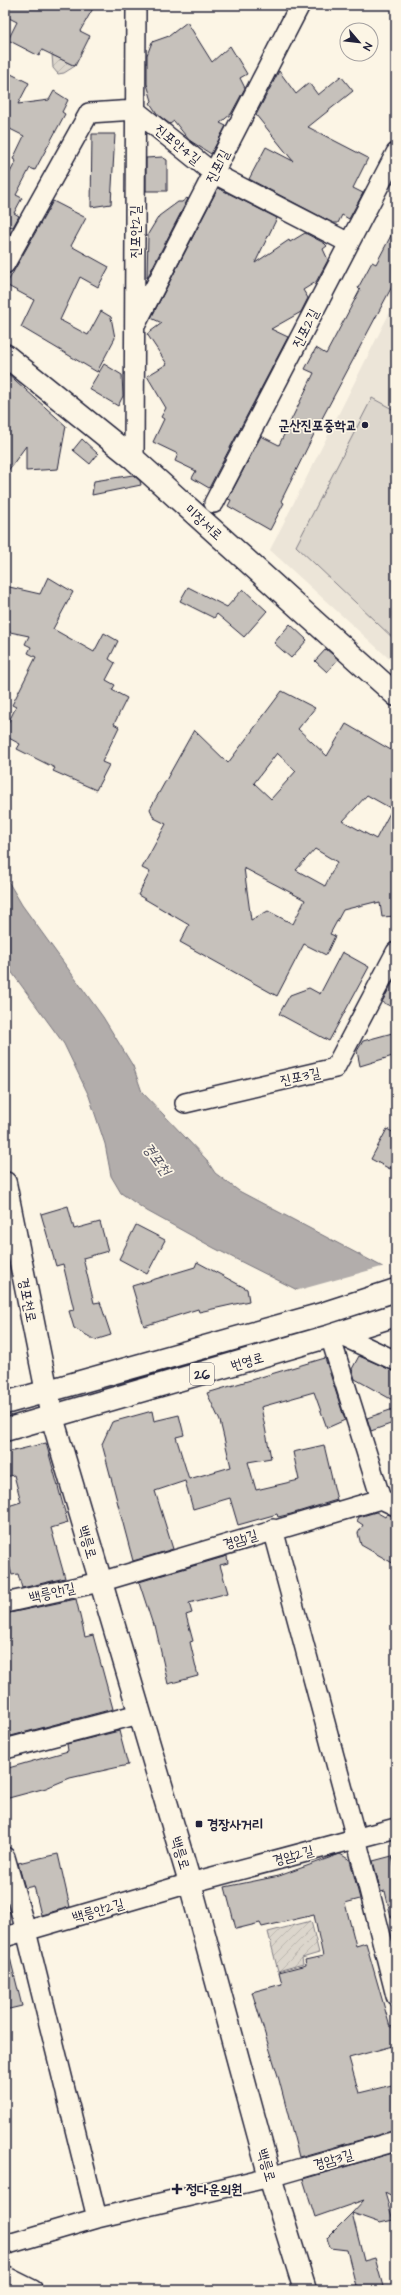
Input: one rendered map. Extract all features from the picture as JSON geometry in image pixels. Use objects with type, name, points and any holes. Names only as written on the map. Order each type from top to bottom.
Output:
[{"type":"street","name":"진포안2길","points":[[134,459],[136,5]]},
{"type":"street","name":"진포1길","points":[[135,327],[300,5]]},
{"type":"street","name":"진포안4길","points":[[135,110],[213,173],[349,243]]},
{"type":"street","points":[[5,264],[89,113],[135,110]]},
{"type":"street","name":"진포2길","points":[[214,503],[396,153]]},
{"type":"street","name":"미장서로","points":[[5,355],[134,459],[396,695]]},
{"type":"street","name":"진포3길","points":[[185,1103],[335,1068],[396,952]]},
{"type":"street","name":"경포천로","points":[[6,1192],[52,1417]]},
{"type":"street","name":"번영로","points":[[5,1403],[322,1314],[396,1290]]},
{"type":"street","name":"번영로","points":[[5,1430],[340,1333],[396,1315]]},
{"type":"street","points":[[340,1333],[396,1360]]},
{"type":"street","name":"경암1길","points":[[100,1582],[273,1529],[388,1502],[340,1333]]},
{"type":"street","name":"백릉로","points":[[52,1417],[190,1883],[270,2177],[305,2290]]},
{"type":"street","points":[[273,1529],[356,1838],[396,1996]]},
{"type":"street","name":"백릉안1길","points":[[5,1603],[100,1582]]},
{"type":"street","points":[[5,1749],[140,1714]]},
{"type":"street","name":"경암2길","points":[[190,1883],[396,1828]]},
{"type":"street","points":[[5,1857],[26,1931],[97,2218]]},
{"type":"street","name":"백릉안2길","points":[[5,1937],[190,1883]]},
{"type":"street","name":"경암3길","points":[[5,2245],[97,2218],[270,2177],[396,2141]]},
{"type":"street","points":[[5,2276],[33,2290]]},
{"type":"shaded area","points":[[52,55],[75,66],[64,73],[58,74],[53,68]]},
{"type":"shaded area","name":"군산진포중학교","points":[[396,300],[396,665],[270,550]]},
{"type":"shaded area","points":[[372,398],[396,411],[396,641],[296,546]]},
{"type":"shaded area","points":[[311,1921],[319,1953],[302,1958],[303,1964],[278,1971],[268,1932]]},
{"type":"water","name":"경포천","points":[[5,876],[22,905],[103,1017],[133,1066],[142,1092],[206,1159],[215,1173],[239,1191],[396,1274],[315,1299],[214,1248],[147,1211],[121,1193],[111,1176],[105,1144],[89,1096],[64,1044],[5,963]]},
{"type":"pier","points":[[385,1266],[396,1272],[396,1343],[295,1291]]},
{"type":"building","points":[[5,5],[60,5],[70,10],[73,5],[95,5],[80,31],[90,36],[75,66],[42,50],[39,56],[8,40],[17,22],[5,16]]},
{"type":"building","points":[[187,22],[212,62],[230,46],[247,74],[240,78],[245,88],[231,114],[220,123],[226,126],[211,154],[189,140],[174,121],[170,124],[158,115],[150,103],[152,101],[147,84],[147,55],[152,42],[169,36]]},
{"type":"building","points":[[5,71],[29,83],[18,104],[49,100],[54,91],[68,100],[62,112],[65,114],[35,170],[30,168],[16,195],[22,198],[14,213],[19,216],[13,227],[8,226],[5,231],[5,182],[16,161],[13,159],[24,136],[6,127],[5,129]]},
{"type":"building","points":[[279,71],[296,94],[309,83],[318,95],[341,76],[353,91],[308,127],[368,158],[353,188],[363,193],[349,219],[342,215],[338,223],[333,223],[249,179],[266,147],[293,161],[256,115]]},
{"type":"building","points":[[92,134],[115,134],[111,204],[91,207]]},
{"type":"building","points":[[162,157],[167,160],[167,191],[146,191],[146,158]]},
{"type":"building","points":[[218,188],[277,218],[255,263],[289,240],[290,242],[305,233],[327,246],[323,249],[328,260],[316,282],[303,290],[308,298],[301,312],[271,329],[288,337],[209,488],[192,478],[196,471],[175,461],[178,454],[153,442],[164,419],[161,417],[166,408],[147,376],[167,364],[147,334],[162,323],[151,318]]},
{"type":"building","points":[[187,198],[188,199],[147,278],[148,234],[159,216],[178,202],[182,202]]},
{"type":"building","points":[[53,201],[86,218],[71,246],[109,267],[98,287],[80,277],[60,320],[88,335],[101,311],[111,317],[115,338],[97,372],[21,327],[34,300],[6,285]]},
{"type":"building","points":[[396,226],[396,279],[318,426],[281,501],[284,503],[270,530],[228,506],[231,500],[228,499],[261,436],[279,445],[314,373],[305,369],[316,348],[326,354],[360,290],[358,288],[372,262],[376,264]]},
{"type":"building","points":[[104,364],[122,375],[123,396],[118,406],[89,389]]},
{"type":"building","points":[[5,371],[66,426],[58,469],[26,471],[26,446],[5,475]]},
{"type":"building","points":[[82,439],[98,454],[90,464],[73,450]]},
{"type":"building","points":[[133,475],[140,481],[141,485],[92,495],[94,481]]},
{"type":"building","points":[[48,577],[73,592],[53,629],[94,652],[104,633],[118,641],[109,659],[115,663],[106,680],[115,685],[112,690],[127,698],[114,724],[119,727],[102,762],[109,765],[96,790],[53,771],[55,768],[17,749],[20,744],[5,736],[5,729],[16,707],[12,705],[36,657],[28,653],[31,647],[25,644],[29,636],[5,631],[5,586],[40,594]]},
{"type":"building","points":[[188,587],[227,607],[243,589],[267,611],[244,637],[217,614],[214,618],[180,601]]},
{"type":"building","points":[[290,624],[307,640],[291,658],[274,643]]},
{"type":"building","points":[[326,649],[338,659],[327,672],[315,661]]},
{"type":"building","points":[[282,691],[315,708],[298,729],[327,756],[346,724],[396,753],[396,916],[382,917],[380,903],[376,904],[375,902],[343,910],[330,934],[335,936],[326,955],[304,944],[277,996],[180,942],[189,925],[138,895],[150,872],[142,868],[166,824],[154,818],[150,809],[194,730],[228,763]],"holes":[[[277,753],[296,771],[271,799],[254,783]],[[367,795],[392,809],[376,839],[343,821]],[[315,849],[337,862],[325,886],[296,870]],[[244,868],[305,900],[293,924],[268,911],[251,920]]]},
{"type":"building","points":[[342,952],[369,967],[329,1041],[279,1014],[290,995],[309,988],[320,994]]},
{"type":"building","points":[[396,976],[396,1009],[382,1002]]},
{"type":"building","points":[[396,1032],[396,1055],[360,1066],[357,1051],[363,1041]]},
{"type":"building","points":[[387,1129],[396,1134],[396,1159],[390,1169],[371,1159]]},
{"type":"building","points":[[68,1206],[74,1229],[100,1222],[108,1251],[83,1258],[94,1303],[100,1302],[111,1335],[95,1340],[74,1328],[69,1311],[74,1310],[63,1264],[56,1266],[41,1214]]},
{"type":"building","points":[[136,1225],[165,1240],[147,1274],[119,1259]]},
{"type":"building","points":[[197,1262],[247,1289],[249,1301],[199,1312],[198,1309],[144,1326],[132,1286],[195,1267]]},
{"type":"building","points":[[359,1356],[396,1372],[396,1402],[355,1379],[352,1369]]},
{"type":"building","points":[[325,1358],[345,1420],[327,1428],[314,1392],[261,1407],[271,1458],[248,1462],[256,1490],[299,1480],[293,1452],[324,1445],[337,1500],[291,1514],[278,1517],[277,1514],[238,1525],[230,1498],[193,1509],[185,1481],[155,1491],[173,1549],[133,1561],[102,1444],[112,1422],[152,1411],[154,1421],[179,1415],[184,1435],[176,1437],[189,1479],[231,1467],[220,1421],[207,1393]]},
{"type":"building","points":[[396,1408],[396,1422],[371,1431],[367,1418]]},
{"type":"building","points":[[46,1443],[68,1523],[51,1528],[65,1578],[22,1588],[18,1574],[12,1575],[5,1552],[5,1507],[21,1502],[14,1475],[5,1477],[5,1453]]},
{"type":"building","points":[[376,1512],[385,1517],[387,1514],[396,1517],[396,1565],[361,1545],[358,1533],[363,1525],[357,1521],[359,1517]]},
{"type":"building","points":[[227,1556],[228,1563],[220,1565],[228,1593],[189,1603],[192,1613],[186,1615],[193,1641],[190,1642],[198,1676],[168,1684],[155,1625],[153,1625],[139,1582]]},
{"type":"building","points":[[76,1599],[85,1637],[93,1635],[113,1709],[11,1736],[5,1718],[5,1614]]},
{"type":"building","points":[[119,1731],[128,1765],[70,1778],[46,1788],[5,1799],[5,1769],[68,1751],[67,1744]]},
{"type":"building","points":[[58,1854],[70,1907],[41,1915],[34,1886],[25,1888],[18,1863]]},
{"type":"building","points":[[340,1854],[350,1860],[360,1899],[345,1903],[356,1946],[366,1943],[390,2027],[396,2026],[396,2045],[349,2058],[359,2093],[396,2084],[396,2124],[392,2131],[299,2157],[278,2076],[252,1992],[282,1984],[279,1972],[306,1965],[305,1960],[323,1956],[314,1915],[262,1927],[260,1923],[236,1929],[225,1887],[279,1876]]},
{"type":"building","points":[[392,1856],[396,1875],[396,1917],[391,1917],[385,1891],[381,1892],[373,1861]]},
{"type":"building","points":[[5,1958],[10,1958],[22,2006],[5,2010]]},
{"type":"building","points":[[393,2153],[396,2155],[396,2199],[385,2193],[393,2220],[380,2223],[352,2213],[364,2200],[315,2217],[303,2179]]},
{"type":"building","points":[[352,2213],[364,2261],[375,2258],[384,2290],[359,2290],[358,2285],[356,2286],[347,2250],[330,2248],[327,2238]]},
{"type":"place","name":"군산진포중학교","points":[[365,425]]},
{"type":"place","name":"경장사거리","points":[[199,1824]]},
{"type":"place","name":"정다운의원","points":[[177,2189]]}]
